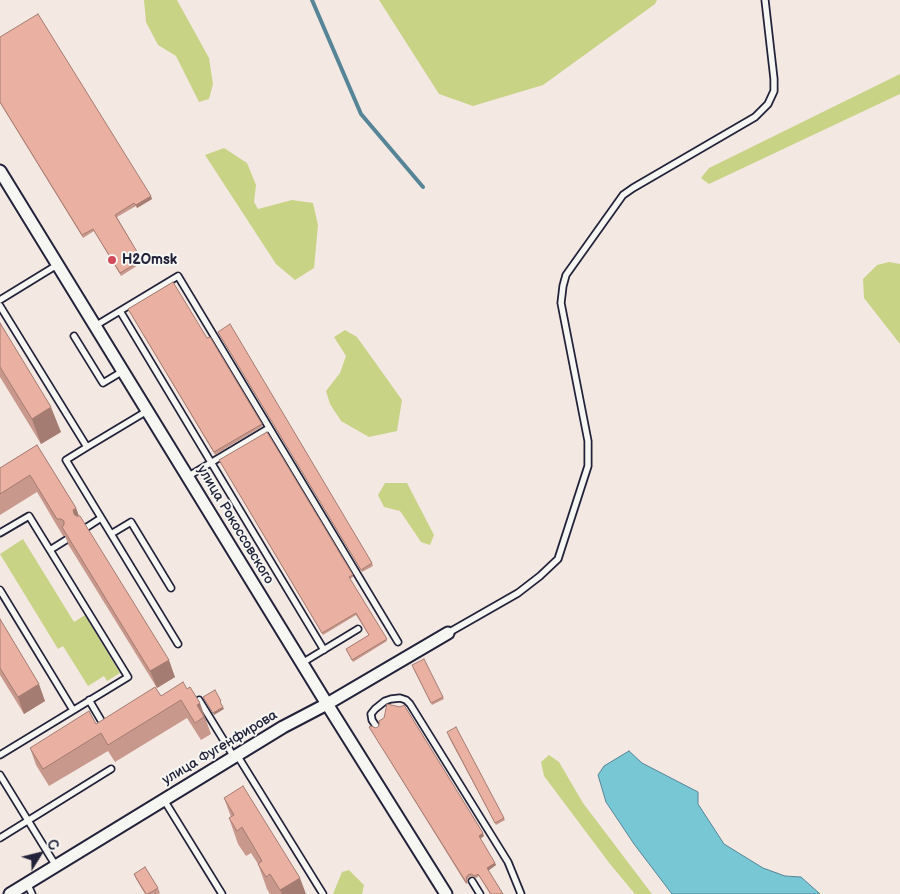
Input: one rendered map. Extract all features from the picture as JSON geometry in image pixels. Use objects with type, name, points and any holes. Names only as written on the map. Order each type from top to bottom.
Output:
[{"type":"street","name":"улица Рокоссовского","points":[[0,171],[327,704],[446,894]]},
{"type":"street","name":"улица Фугенфирова","points":[[10,894],[30,889],[56,866],[283,727],[327,704],[448,632]]},
{"type":"lane","points":[[448,632],[518,593],[558,559],[588,466],[588,441],[561,303],[566,275],[623,195],[755,117],[768,104],[774,91],[774,79],[765,0]]},
{"type":"lane","points":[[0,300],[58,265]]},
{"type":"lane","points":[[95,326],[178,276],[398,642]]},
{"type":"lane","points":[[0,306],[87,448]]},
{"type":"lane","points":[[120,311],[324,650]]},
{"type":"lane","points":[[74,336],[103,383],[123,371]]},
{"type":"lane","points":[[147,411],[66,460],[178,644]]},
{"type":"lane","points":[[188,477],[269,428]]},
{"type":"lane","points":[[0,533],[29,516],[128,677],[0,755]]},
{"type":"lane","points":[[84,529],[102,518]]},
{"type":"lane","points":[[111,534],[131,522],[171,588]]},
{"type":"lane","points":[[50,550],[66,540]]},
{"type":"lane","points":[[0,590],[73,710]]},
{"type":"lane","points":[[302,663],[358,629]]},
{"type":"lane","points":[[376,726],[371,714],[375,708],[385,701],[400,698],[410,704],[508,862],[521,894]]},
{"type":"lane","points":[[89,700],[102,722]]},
{"type":"lane","points":[[199,700],[323,894]]},
{"type":"lane","points":[[0,838],[111,769]]},
{"type":"lane","points":[[0,775],[56,866]]},
{"type":"lane","points":[[164,800],[222,894]]},
{"type":"lane","points":[[472,880],[480,894]]},
{"type":"green space","points":[[144,0],[177,0],[209,58],[213,84],[209,99],[199,102],[176,56],[158,45],[146,22]]},
{"type":"green space","points":[[379,0],[657,0],[655,4],[543,85],[473,106],[439,94]]},
{"type":"green space","points":[[900,74],[900,94],[709,184],[701,178],[709,168]]},
{"type":"green space","points":[[224,148],[247,163],[256,185],[254,202],[258,209],[292,200],[313,203],[318,225],[314,268],[295,280],[276,264],[205,155]]},
{"type":"green space","points":[[889,262],[900,264],[900,344],[864,298],[863,279],[877,265]]},
{"type":"green space","points":[[345,330],[357,337],[402,400],[397,431],[369,437],[341,421],[330,404],[326,391],[340,373],[346,356],[334,337]]},
{"type":"green space","points":[[385,483],[407,483],[434,535],[430,545],[421,542],[400,511],[384,507],[378,495]]},
{"type":"green space","points":[[23,539],[74,622],[85,615],[120,673],[107,681],[104,676],[88,686],[63,646],[58,649],[0,554]]},
{"type":"green space","points":[[549,755],[559,762],[583,803],[652,894],[635,894],[544,776],[541,762]]},
{"type":"green space","points":[[349,870],[364,885],[362,894],[333,894],[342,872]]},
{"type":"water","points":[[629,751],[642,763],[698,792],[698,804],[724,844],[763,868],[785,876],[801,877],[820,894],[672,894],[634,844],[606,802],[598,775],[604,766]]},
{"type":"building","points":[[38,14],[151,196],[136,205],[134,203],[115,215],[142,260],[120,273],[93,229],[82,235],[0,102],[0,37]]},
{"type":"building","points":[[173,282],[207,338],[210,337],[262,424],[214,452],[128,309]]},
{"type":"building","points":[[0,323],[51,407],[32,419],[0,367]]},
{"type":"building","points":[[230,324],[372,563],[361,570],[218,332]]},
{"type":"building","points":[[267,432],[353,575],[349,577],[387,639],[352,660],[346,649],[369,635],[356,613],[322,633],[219,460]]},
{"type":"building","points":[[37,445],[76,508],[73,510],[74,514],[80,516],[169,660],[150,671],[62,527],[64,521],[57,519],[30,475],[0,494],[0,468]]},
{"type":"building","points":[[0,619],[39,684],[18,697],[0,668]]},
{"type":"building","points":[[424,659],[443,697],[431,703],[412,665]]},
{"type":"building","points":[[183,682],[187,689],[190,687],[200,703],[197,705],[204,717],[195,723],[181,700],[108,745],[101,733],[43,769],[30,748],[89,711],[96,724],[155,687],[161,696]]},
{"type":"building","points":[[215,690],[223,707],[213,713],[203,697]]},
{"type":"building","points":[[387,704],[400,707],[404,705],[483,833],[479,836],[495,863],[487,868],[503,894],[491,894],[478,874],[475,876],[468,875],[466,882],[369,727],[376,728],[379,726],[379,721],[384,718]]},
{"type":"building","points":[[456,727],[504,818],[495,823],[447,732]]},
{"type":"building","points":[[243,786],[300,878],[280,890],[270,874],[266,877],[258,864],[262,861],[242,827],[237,831],[229,818],[234,815],[224,798]]},
{"type":"building","points":[[145,867],[158,888],[148,894],[146,894],[134,874]]},
{"type":"waterway","points":[[312,0],[361,114],[423,187]]},
{"type":"place","name":"H2Omsk","points":[[112,260]]}]
